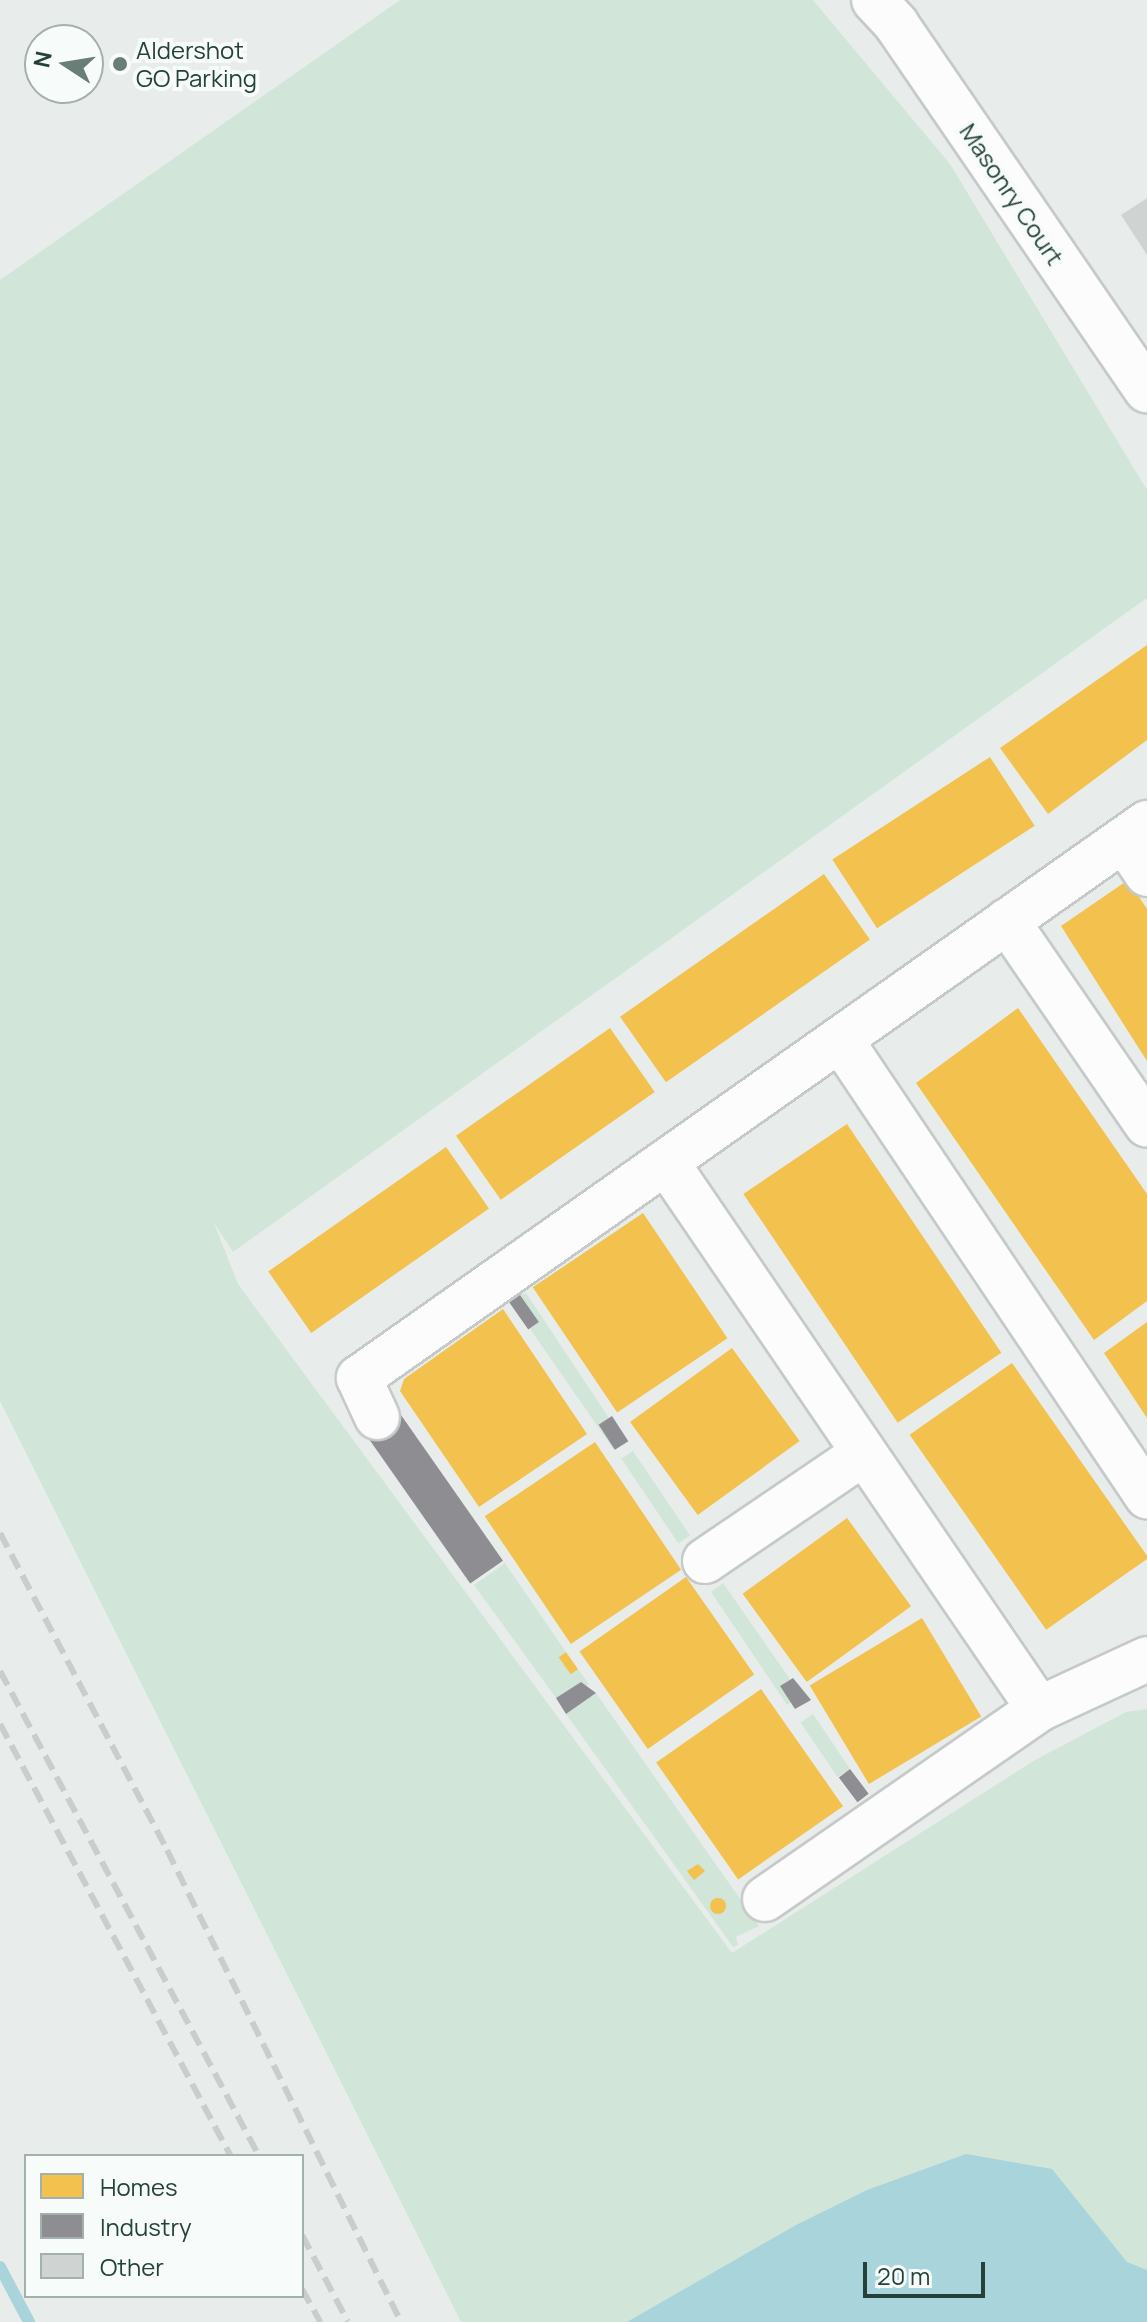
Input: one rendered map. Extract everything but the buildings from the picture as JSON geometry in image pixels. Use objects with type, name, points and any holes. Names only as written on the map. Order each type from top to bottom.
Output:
[{"type":"street","name":"Masonry Court","points":[[874,0],[896,24],[1147,390]]},
{"type":"street","points":[[377,1417],[359,1378],[1007,921],[1139,846]]},
{"type":"street","points":[[1007,921],[1147,1125]]},
{"type":"street","points":[[840,1039],[1147,1496]]},
{"type":"street","points":[[666,1162],[1039,1709]]},
{"type":"street","points":[[705,1561],[864,1453]]},
{"type":"street","points":[[765,1899],[1039,1709],[1147,1659]]},
{"type":"green space","points":[[400,0],[813,0],[950,164],[1147,490],[1147,598],[233,1252],[214,1223],[238,1284],[732,1953],[1035,1760],[1126,1712],[1147,1709],[1147,2322],[461,2322],[0,1401],[0,280]]},
{"type":"green space","points":[[526,1293],[609,1418],[599,1426],[616,1449],[614,1450],[530,1329],[539,1322],[520,1295]]},
{"type":"green space","points":[[633,1451],[690,1536],[678,1543],[621,1459]]},
{"type":"green space","points":[[505,1563],[566,1652],[559,1657],[570,1673],[578,1669],[589,1684],[584,1688],[581,1682],[556,1698],[474,1585]]},
{"type":"green space","points":[[723,1583],[790,1679],[780,1687],[791,1702],[787,1705],[711,1592]]},
{"type":"green space","points":[[596,1693],[759,1926],[736,1937],[738,1945],[733,1947],[566,1714]]},
{"type":"green space","points":[[813,1714],[850,1769],[837,1777],[801,1722]]},
{"type":"water","points":[[966,2154],[1052,2169],[1127,2262],[1147,2270],[1147,2322],[627,2322],[796,2225],[867,2190]]},
{"type":"waterway","points":[[0,2267],[29,2322]]},
{"type":"railway","points":[[0,1533],[167,1850],[401,2322]]},
{"type":"railway","points":[[0,1671],[258,2154]]},
{"type":"railway","points":[[0,1724],[230,2154]]},
{"type":"railway","points":[[304,2239],[348,2322]]},
{"type":"railway","points":[[304,2293],[320,2322]]},
{"type":"place","name":"Aldershot GO Parking","points":[[120,64]]}]
